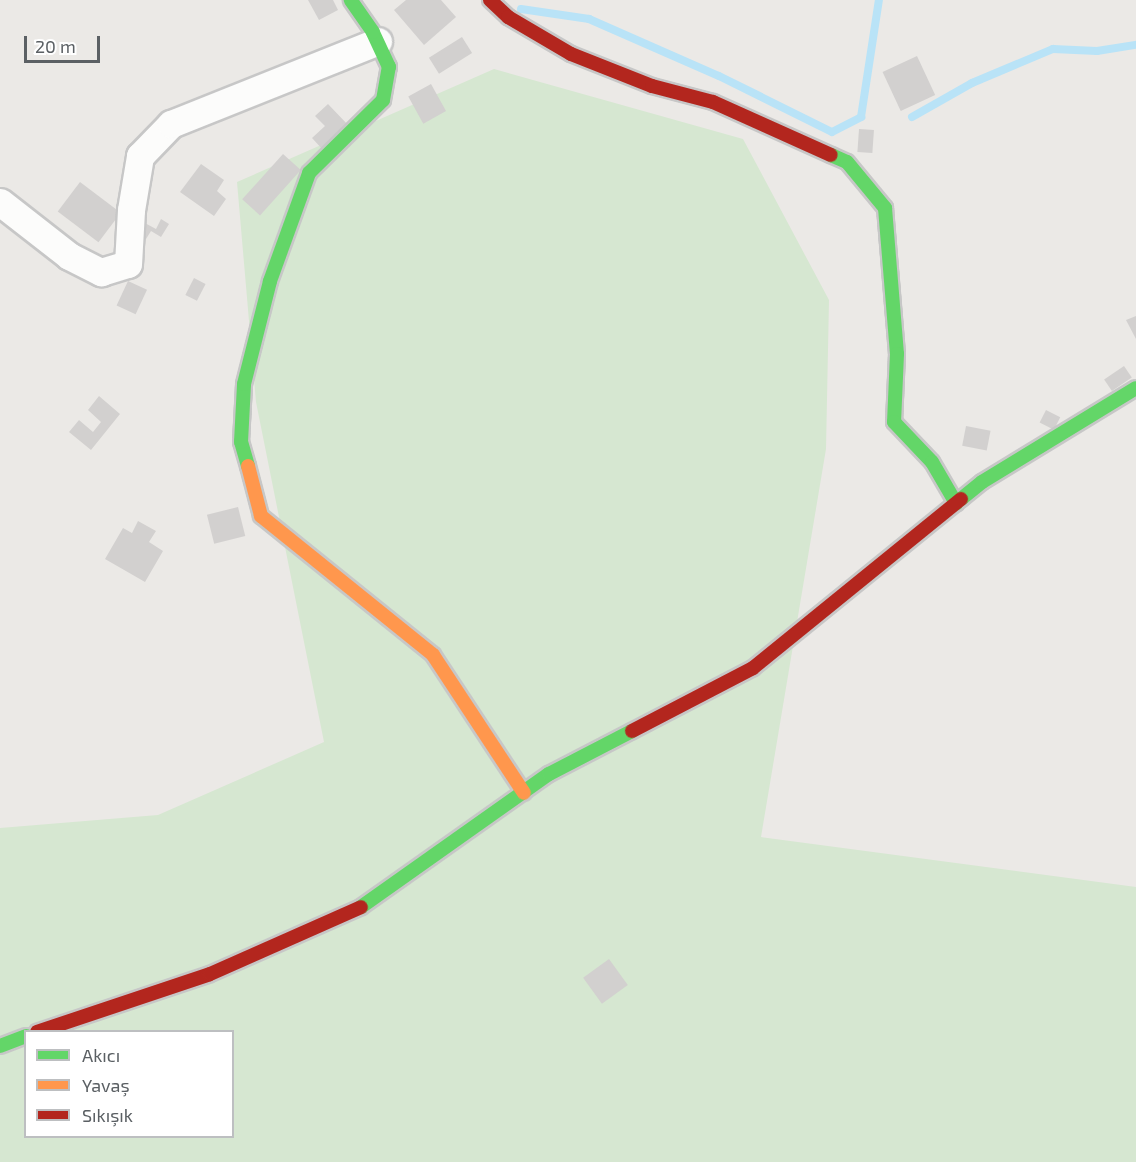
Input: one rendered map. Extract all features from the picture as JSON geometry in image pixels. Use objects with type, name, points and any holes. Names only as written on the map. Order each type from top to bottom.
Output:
[{"type":"street","points":[[351,0],[378,41],[389,67],[383,100],[309,173],[270,281],[244,384],[241,442],[261,516],[343,586],[434,655],[524,793]]},
{"type":"street","points":[[490,0],[508,17],[571,54],[652,86],[713,102],[847,162],[885,208],[888,279],[897,354],[894,422],[932,462],[956,503]]},
{"type":"street","points":[[0,202],[69,256],[101,272],[128,264],[131,210],[140,156],[171,124],[378,41]]},
{"type":"street","points":[[43,1030],[210,974],[371,903],[549,774],[753,668],[982,482],[1136,388]]},
{"type":"street","points":[[0,1046],[24,1037]]},
{"type":"green space","points":[[494,69],[743,139],[829,300],[826,449],[761,837],[1136,887],[1136,1162],[0,1162],[0,828],[158,815],[324,742],[256,402],[237,182]]},
{"type":"building","points":[[308,0],[333,0],[338,10],[319,20]]},
{"type":"building","points":[[406,0],[441,0],[456,17],[424,45],[394,10]]},
{"type":"building","points":[[462,37],[472,53],[439,74],[429,58]]},
{"type":"building","points":[[917,56],[935,95],[901,111],[883,72]]},
{"type":"building","points":[[431,84],[446,111],[423,124],[408,97]]},
{"type":"building","points":[[328,104],[349,126],[324,151],[312,138],[325,126],[315,116]]},
{"type":"building","points":[[859,129],[874,130],[872,153],[857,152]]},
{"type":"building","points":[[283,154],[301,170],[260,215],[242,199]]},
{"type":"building","points":[[201,164],[224,180],[217,191],[226,199],[214,216],[180,192]]},
{"type":"building","points":[[80,182],[121,213],[98,242],[58,212]]},
{"type":"building","points":[[161,219],[169,224],[161,237],[151,231],[146,239],[136,233],[143,222],[156,229]]},
{"type":"building","points":[[194,278],[206,284],[197,301],[185,295]]},
{"type":"building","points":[[128,281],[147,290],[136,314],[117,305]]},
{"type":"building","points":[[1136,316],[1136,339],[1126,320]]},
{"type":"building","points":[[1124,366],[1132,378],[1112,391],[1104,379]]},
{"type":"building","points":[[99,396],[120,414],[91,450],[69,432],[79,420],[93,432],[101,422],[88,410]]},
{"type":"building","points":[[1046,410],[1060,417],[1054,430],[1040,422]]},
{"type":"building","points":[[966,426],[991,431],[987,450],[962,446]]},
{"type":"building","points":[[238,507],[245,536],[214,544],[207,515]]},
{"type":"building","points":[[138,521],[156,531],[149,542],[163,551],[145,582],[105,559],[123,528],[132,533]]},
{"type":"building","points":[[609,959],[628,985],[602,1004],[583,978]]},
{"type":"waterway","points":[[521,9],[589,19],[719,76],[832,132],[861,117],[879,0]]},
{"type":"waterway","points":[[912,117],[972,83],[1053,49],[1097,51],[1136,45]]},
{"type":"traffic: fast","points":[[248,466],[241,442],[244,384],[270,281],[309,173],[383,100],[389,67],[373,32],[351,0]]},
{"type":"traffic: fast","points":[[831,155],[847,162],[885,208],[897,354],[894,422],[932,462],[956,503]]},
{"type":"traffic: fast","points":[[961,499],[982,482],[1136,388]]},
{"type":"traffic: fast","points":[[361,907],[549,774],[632,731]]},
{"type":"traffic: fast","points":[[0,1046],[24,1037]]},
{"type":"traffic: slow","points":[[248,466],[261,516],[433,655],[524,793]]},
{"type":"traffic: jam","points":[[490,0],[508,17],[571,54],[652,86],[713,102],[831,155]]},
{"type":"traffic: jam","points":[[632,731],[753,668],[961,499]]},
{"type":"traffic: jam","points":[[43,1030],[210,974],[361,907]]}]
